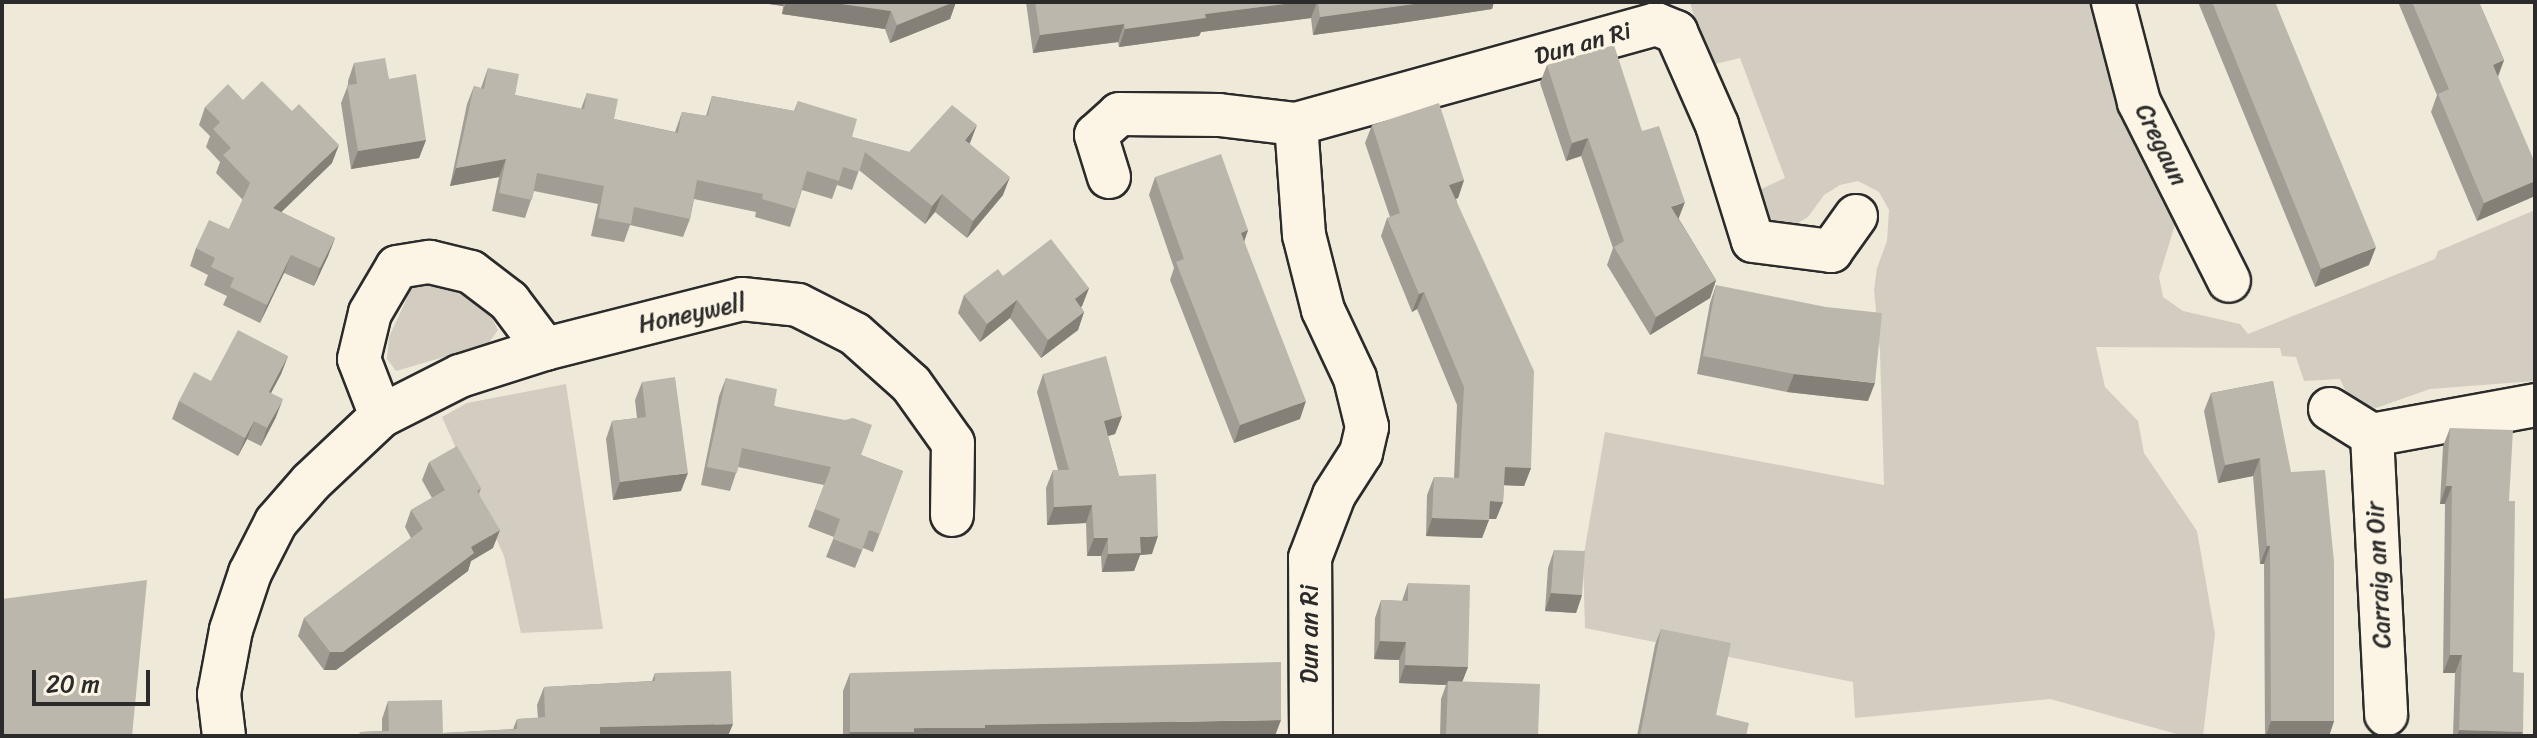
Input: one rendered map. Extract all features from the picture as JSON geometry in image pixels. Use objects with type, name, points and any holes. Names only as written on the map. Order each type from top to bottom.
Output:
[{"type":"street","name":"Cregaun","points":[[2113,2],[2139,102],[2229,281]]},
{"type":"street","name":"Dun an Ri","points":[[1109,177],[1096,135],[1119,114],[1219,115],[1296,124],[1656,24],[1676,32],[1717,125],[1753,241],[1831,251],[1856,216]]},
{"type":"street","name":"Dun an Ri","points":[[1296,124],[1304,235],[1323,310],[1355,378],[1367,427],[1361,453],[1334,495],[1310,558],[1311,736]]},
{"type":"street","points":[[381,416],[359,359],[370,313],[397,267],[430,262],[471,272],[509,301],[545,349]]},
{"type":"street","name":"Honeywell","points":[[224,736],[219,694],[231,630],[250,573],[276,522],[311,482],[381,416],[460,376],[545,349],[742,299],[798,305],[855,334],[911,384],[953,443],[952,515]]},
{"type":"street","points":[[2330,409],[2372,435],[2535,405]]},
{"type":"street","name":"Carraig an Oir","points":[[2372,435],[2386,715]]},
{"type":"shaded area","points":[[1690,2],[2093,2],[2177,218],[2159,277],[2163,297],[2183,311],[2240,324],[2248,334],[2435,259],[2438,251],[2535,210],[2535,381],[2430,389],[2376,408],[2358,404],[2346,392],[2340,379],[2304,381],[2296,357],[2282,356],[2280,348],[2096,347],[2105,387],[2138,421],[2144,453],[2197,531],[2215,634],[2203,736],[2184,736],[2050,699],[1855,718],[1853,682],[1585,628],[1583,559],[1605,432],[1884,485],[1880,352],[1874,290],[1877,268],[1887,241],[1889,210],[1879,192],[1858,181],[1840,185],[1824,195],[1808,217],[1796,224],[1776,223],[1762,216],[1757,191],[1785,178],[1740,58],[1707,66]]},
{"type":"shaded area","points":[[413,285],[442,287],[459,293],[490,314],[498,330],[488,344],[396,371],[387,359],[389,337]]},
{"type":"shaded area","points":[[566,384],[603,629],[521,633],[504,556],[442,417],[467,403]]},
{"type":"building","points":[[828,2],[954,2],[897,25],[891,11]]},
{"type":"building","points":[[1035,2],[1300,2],[1205,14],[1206,18],[1125,29],[1124,24],[1040,35]]},
{"type":"building","points":[[1318,2],[1428,2],[1320,17]]},
{"type":"building","points":[[2212,2],[2275,2],[2376,247],[2321,269]]},
{"type":"building","points":[[2412,2],[2479,2],[2504,60],[2493,65],[2535,163],[2535,181],[2484,203],[2438,94],[2449,89]]},
{"type":"building","points":[[1614,45],[1642,131],[1659,126],[1685,202],[1671,207],[1716,280],[1656,317],[1614,247],[1624,241],[1588,138],[1572,143],[1547,65]]},
{"type":"building","points":[[385,58],[389,79],[416,74],[426,140],[358,151],[347,85],[357,84],[354,63]]},
{"type":"building","points":[[488,68],[519,74],[515,95],[584,109],[587,93],[618,99],[614,119],[678,133],[682,112],[708,116],[712,96],[795,111],[798,101],[857,119],[852,137],[909,152],[952,105],[977,125],[965,140],[1010,177],[973,221],[942,194],[932,206],[865,152],[859,172],[843,167],[839,181],[807,171],[796,209],[762,199],[763,194],[697,180],[690,219],[634,207],[631,224],[598,218],[604,186],[537,173],[532,200],[499,193],[506,159],[456,168],[474,86],[484,89]]},
{"type":"building","points":[[262,81],[292,111],[299,104],[339,145],[273,208],[335,238],[320,268],[291,255],[267,305],[230,287],[234,278],[211,267],[215,258],[196,248],[209,220],[229,229],[250,183],[223,155],[231,148],[213,129],[220,122],[205,107],[228,84],[243,100]]},
{"type":"building","points":[[1439,103],[1464,180],[1449,185],[1534,371],[1531,468],[1505,467],[1503,502],[1490,501],[1489,520],[1432,518],[1434,477],[1459,478],[1464,387],[1424,292],[1419,294],[1387,218],[1400,213],[1372,125]]},
{"type":"building","points":[[1221,154],[1248,230],[1241,233],[1306,401],[1240,425],[1176,262],[1184,259],[1155,177]]},
{"type":"building","points":[[1051,239],[1089,288],[1075,299],[1084,312],[1048,340],[1017,300],[987,324],[964,295],[998,269],[1003,276]]},
{"type":"building","points":[[1716,285],[1826,307],[1882,313],[1875,383],[1794,374],[1703,356]]},
{"type":"building","points":[[238,330],[288,356],[269,392],[283,399],[267,428],[254,421],[245,438],[179,401],[194,372],[211,381]]},
{"type":"building","points":[[1106,356],[1122,416],[1104,421],[1119,476],[1156,474],[1158,536],[1140,537],[1141,553],[1108,554],[1108,538],[1094,538],[1092,505],[1054,507],[1053,470],[1069,470],[1043,374]]},
{"type":"building","points":[[675,377],[688,473],[620,482],[612,421],[646,417],[642,382]]},
{"type":"building","points":[[726,378],[777,389],[774,406],[845,420],[853,418],[872,425],[861,455],[903,471],[880,534],[869,530],[862,550],[833,539],[840,519],[815,509],[831,467],[742,448],[737,473],[707,467]]},
{"type":"building","points":[[2273,381],[2291,472],[2325,470],[2334,562],[2334,721],[2271,721],[2270,546],[2267,546],[2260,458],[2225,465],[2211,393]]},
{"type":"building","points":[[2450,428],[2513,430],[2509,501],[2515,501],[2513,672],[2524,673],[2523,732],[2459,730],[2462,655],[2450,655],[2452,486],[2446,486]]},
{"type":"building","points":[[457,446],[481,488],[477,491],[500,530],[471,547],[474,553],[343,652],[330,652],[304,618],[423,529],[411,510],[445,490],[429,462]]},
{"type":"building","points":[[1554,550],[1585,551],[1582,595],[1551,593]]},
{"type":"building","points":[[147,580],[132,736],[2,736],[2,599]]},
{"type":"building","points":[[1408,583],[1470,585],[1468,667],[1405,665],[1406,642],[1380,641],[1381,600],[1408,601]]},
{"type":"building","points":[[1661,629],[1731,643],[1716,715],[1749,723],[1746,736],[1640,736]]},
{"type":"building","points":[[1281,662],[1281,720],[985,725],[985,728],[914,728],[914,732],[850,732],[850,673]]},
{"type":"building","points":[[731,671],[733,724],[600,727],[600,736],[360,736],[360,732],[389,731],[388,701],[442,700],[443,733],[517,729],[517,719],[545,717],[544,687],[655,681],[655,673]]},
{"type":"building","points":[[1448,681],[1540,684],[1538,736],[1446,736]]}]
